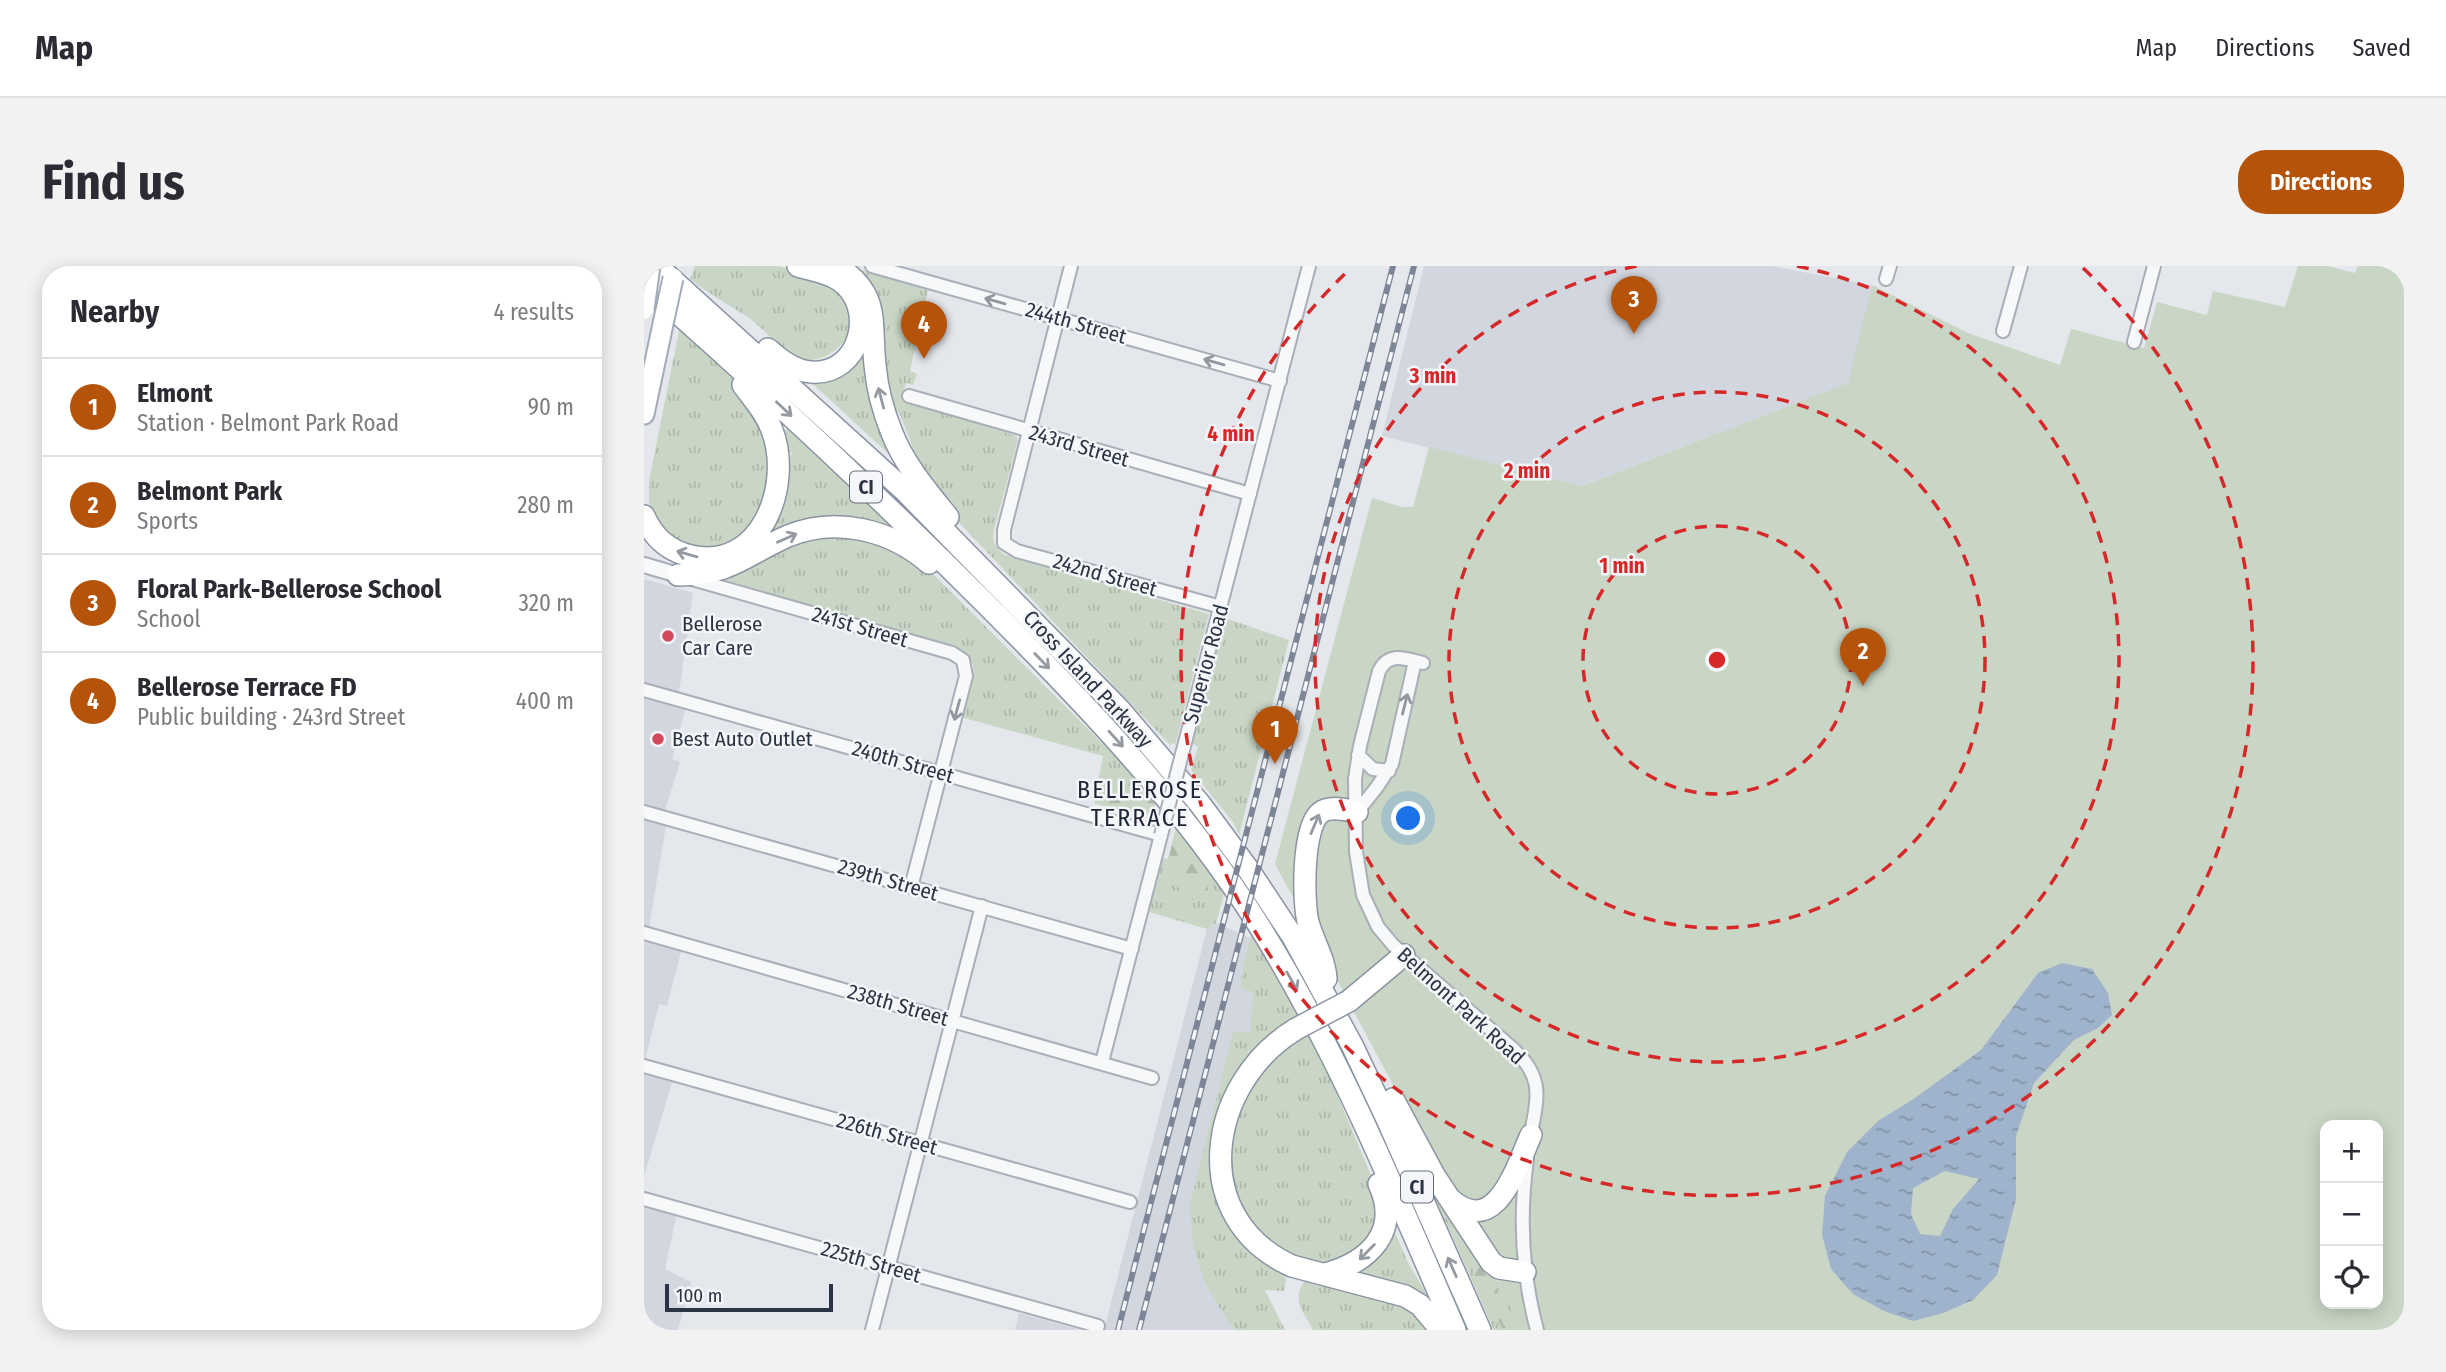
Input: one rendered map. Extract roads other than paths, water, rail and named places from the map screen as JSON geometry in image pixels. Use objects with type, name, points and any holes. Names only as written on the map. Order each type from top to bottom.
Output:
[{"type":"highway","points":[[709,311],[796,368],[811,372],[832,368],[845,359],[858,341],[861,327],[858,303],[838,279],[798,266]]},
{"type":"highway","points":[[837,266],[859,285],[869,300],[874,318],[874,365],[878,390],[898,447],[921,482],[1006,592]]},
{"type":"highway","name":"Cross Island Parkway","points":[[672,269],[709,311],[904,489],[1006,592],[1120,710],[1200,804],[1271,903],[1306,960],[1338,1001],[1352,1045],[1480,1330]]},
{"type":"highway","name":"Cross Island Parkway","points":[[644,284],[716,346],[825,448],[1014,632],[1138,764],[1189,827],[1268,941],[1318,1026],[1455,1330]]},
{"type":"highway","points":[[644,516],[656,537],[670,548],[695,557],[714,558],[749,542],[762,527],[771,508],[779,474],[778,451],[773,431],[759,406],[716,346]]},
{"type":"highway","points":[[678,575],[705,574],[730,567],[799,532],[825,527],[862,529],[888,537],[911,549],[953,587],[1014,632]]},
{"type":"highway","points":[[1338,1001],[1311,932],[1305,906],[1306,856],[1312,828],[1321,811],[1333,808],[1357,812]]},
{"type":"highway","points":[[1404,955],[1276,1042],[1261,1057],[1234,1098],[1222,1142],[1222,1182],[1236,1218],[1257,1244],[1284,1262],[1405,1296],[1427,1312],[1441,1330]]},
{"type":"highway","points":[[1352,1045],[1382,1079],[1420,1152],[1491,1262],[1499,1268],[1525,1272]]},
{"type":"highway","points":[[1450,1199],[1464,1210],[1490,1208],[1503,1194],[1531,1135]]},
{"type":"highway","points":[[1325,1274],[1347,1267],[1363,1257],[1376,1244],[1384,1229],[1386,1209],[1383,1192],[1375,1174],[1370,1138]]},
{"type":"main road","points":[[644,309],[650,266]]},
{"type":"main road","points":[[644,414],[672,269]]},
{"type":"street","name":"244th Street","points":[[872,266],[1280,380]]},
{"type":"street","points":[[1029,432],[1071,266]]},
{"type":"street","name":"Superior Road","points":[[1102,1062],[1308,266]]},
{"type":"street","points":[[2003,331],[2021,266]]},
{"type":"street","points":[[2134,342],[2154,266]]},
{"type":"street","name":"243rd Street","points":[[909,396],[1250,494]]},
{"type":"street","name":"242nd Street","points":[[1029,432],[1004,530],[1004,543],[1017,551],[1221,607]]},
{"type":"street","name":"241st Street","points":[[644,565],[953,653],[963,660],[966,676],[940,773]]},
{"type":"street","name":"Belmont Park Road","points":[[1357,812],[1389,771],[1395,757],[1419,662],[1393,657],[1381,666],[1358,755],[1354,797],[1357,812],[1356,852],[1363,895],[1378,927],[1404,955],[1511,1047],[1527,1063],[1534,1077],[1538,1094],[1522,1205],[1525,1272],[1537,1330]]},
{"type":"street","name":"240th Street","points":[[644,690],[1161,835]]},
{"type":"street","points":[[1358,755],[1373,769],[1389,771]]},
{"type":"street","points":[[911,887],[940,773]]},
{"type":"street","name":"239th Street","points":[[644,813],[1132,949]]},
{"type":"street","points":[[872,1330],[982,906]]},
{"type":"street","name":"238th Street","points":[[644,933],[1152,1078]]},
{"type":"street","name":"226th Street","points":[[644,1066],[1130,1202]]},
{"type":"street","name":"225th Street","points":[[644,1199],[1098,1326]]},
{"type":"street","points":[[644,1328],[650,1330]]},
{"type":"water","points":[[2062,963],[2092,969],[2108,993],[2112,1015],[2098,1028],[2074,1040],[2034,1083],[2016,1136],[2016,1199],[1997,1275],[1973,1300],[1943,1313],[1913,1321],[1884,1311],[1853,1294],[1831,1269],[1822,1235],[1825,1196],[1847,1152],[1878,1121],[1981,1050],[2038,973]],"holes":[[[1945,1171],[1979,1179],[1953,1209],[1940,1236],[1920,1234],[1911,1214],[1913,1188]]]},
{"type":"railway","points":[[1118,1330],[1393,266]]},
{"type":"railway","points":[[1139,1330],[1414,266]]},
{"type":"place","name":"Floral Park-Bellerose School","points":[[1634,334]]},
{"type":"place","name":"Bellerose Terrace FD","points":[[924,359]]},
{"type":"place","name":"Bellerose Car Care","points":[[668,636]]},
{"type":"place","name":"Belmont Park","points":[[1863,686]]},
{"type":"place","name":"Best Auto Outlet","points":[[658,739]]},
{"type":"place","name":"Elmont","points":[[1275,764]]},
{"type":"district","name":"BELLEROSE TERRACE","points":[[1140,804]]}]
